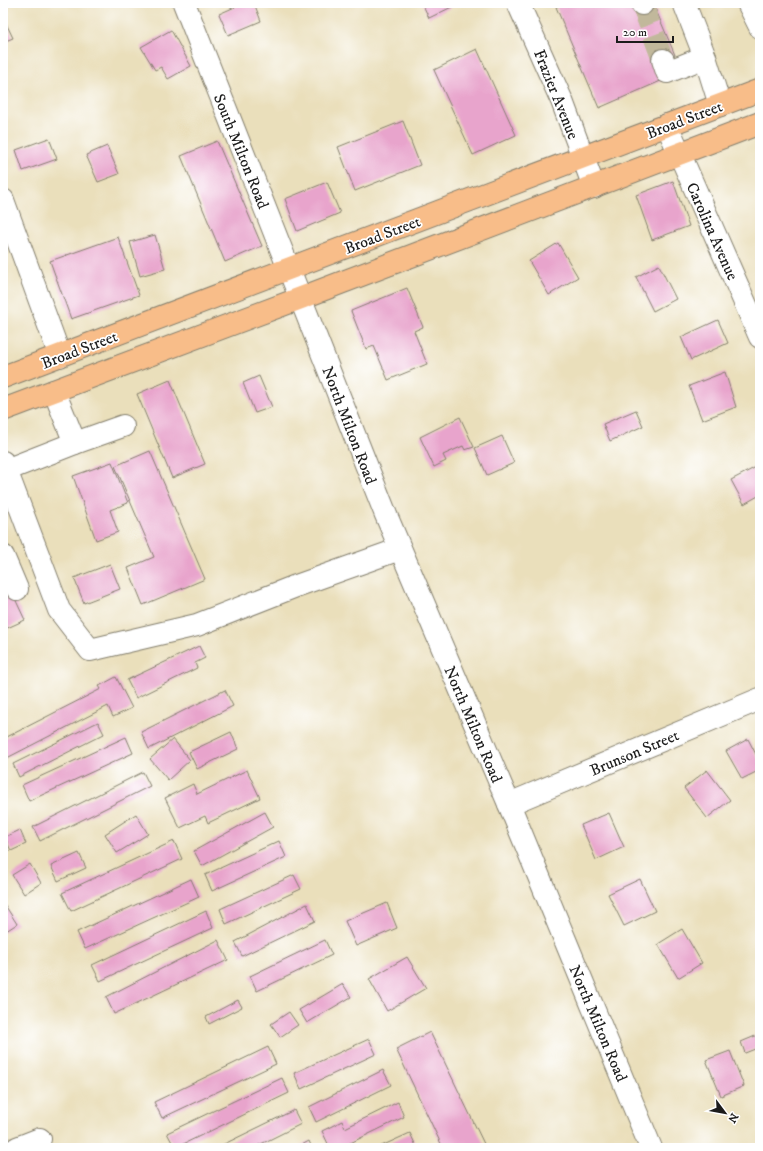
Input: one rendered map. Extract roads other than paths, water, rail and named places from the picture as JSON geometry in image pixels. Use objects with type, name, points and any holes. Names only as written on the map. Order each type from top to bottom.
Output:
[{"type":"main road","name":"Broad Street","points":[[3,377],[760,90]]},
{"type":"main road","name":"Broad Street","points":[[3,410],[760,123]]},
{"type":"street","name":"South Milton Road","points":[[184,3],[301,298]]},
{"type":"street","points":[[684,3],[705,57],[720,105]]},
{"type":"street","points":[[748,3],[760,28]]},
{"type":"street","name":"Frazier Avenue","points":[[522,4],[562,101],[594,187]]},
{"type":"street","points":[[663,60],[667,72],[705,57]]},
{"type":"street","name":"Carolina Avenue","points":[[667,125],[760,337]]},
{"type":"street","points":[[3,200],[60,356]]},
{"type":"street","name":"North Milton Road","points":[[301,298],[400,549],[651,1148]]},
{"type":"street","points":[[54,391],[75,443]]},
{"type":"street","points":[[123,426],[4,466],[59,610],[90,650],[197,625],[296,586],[400,549]]},
{"type":"street","points":[[3,556],[17,589]]},
{"type":"street","name":"Brunson Street","points":[[508,804],[760,699]]},
{"type":"street","points":[[17,1148],[40,1139]]},
{"type":"tunnel","points":[[642,4],[663,60]]}]
